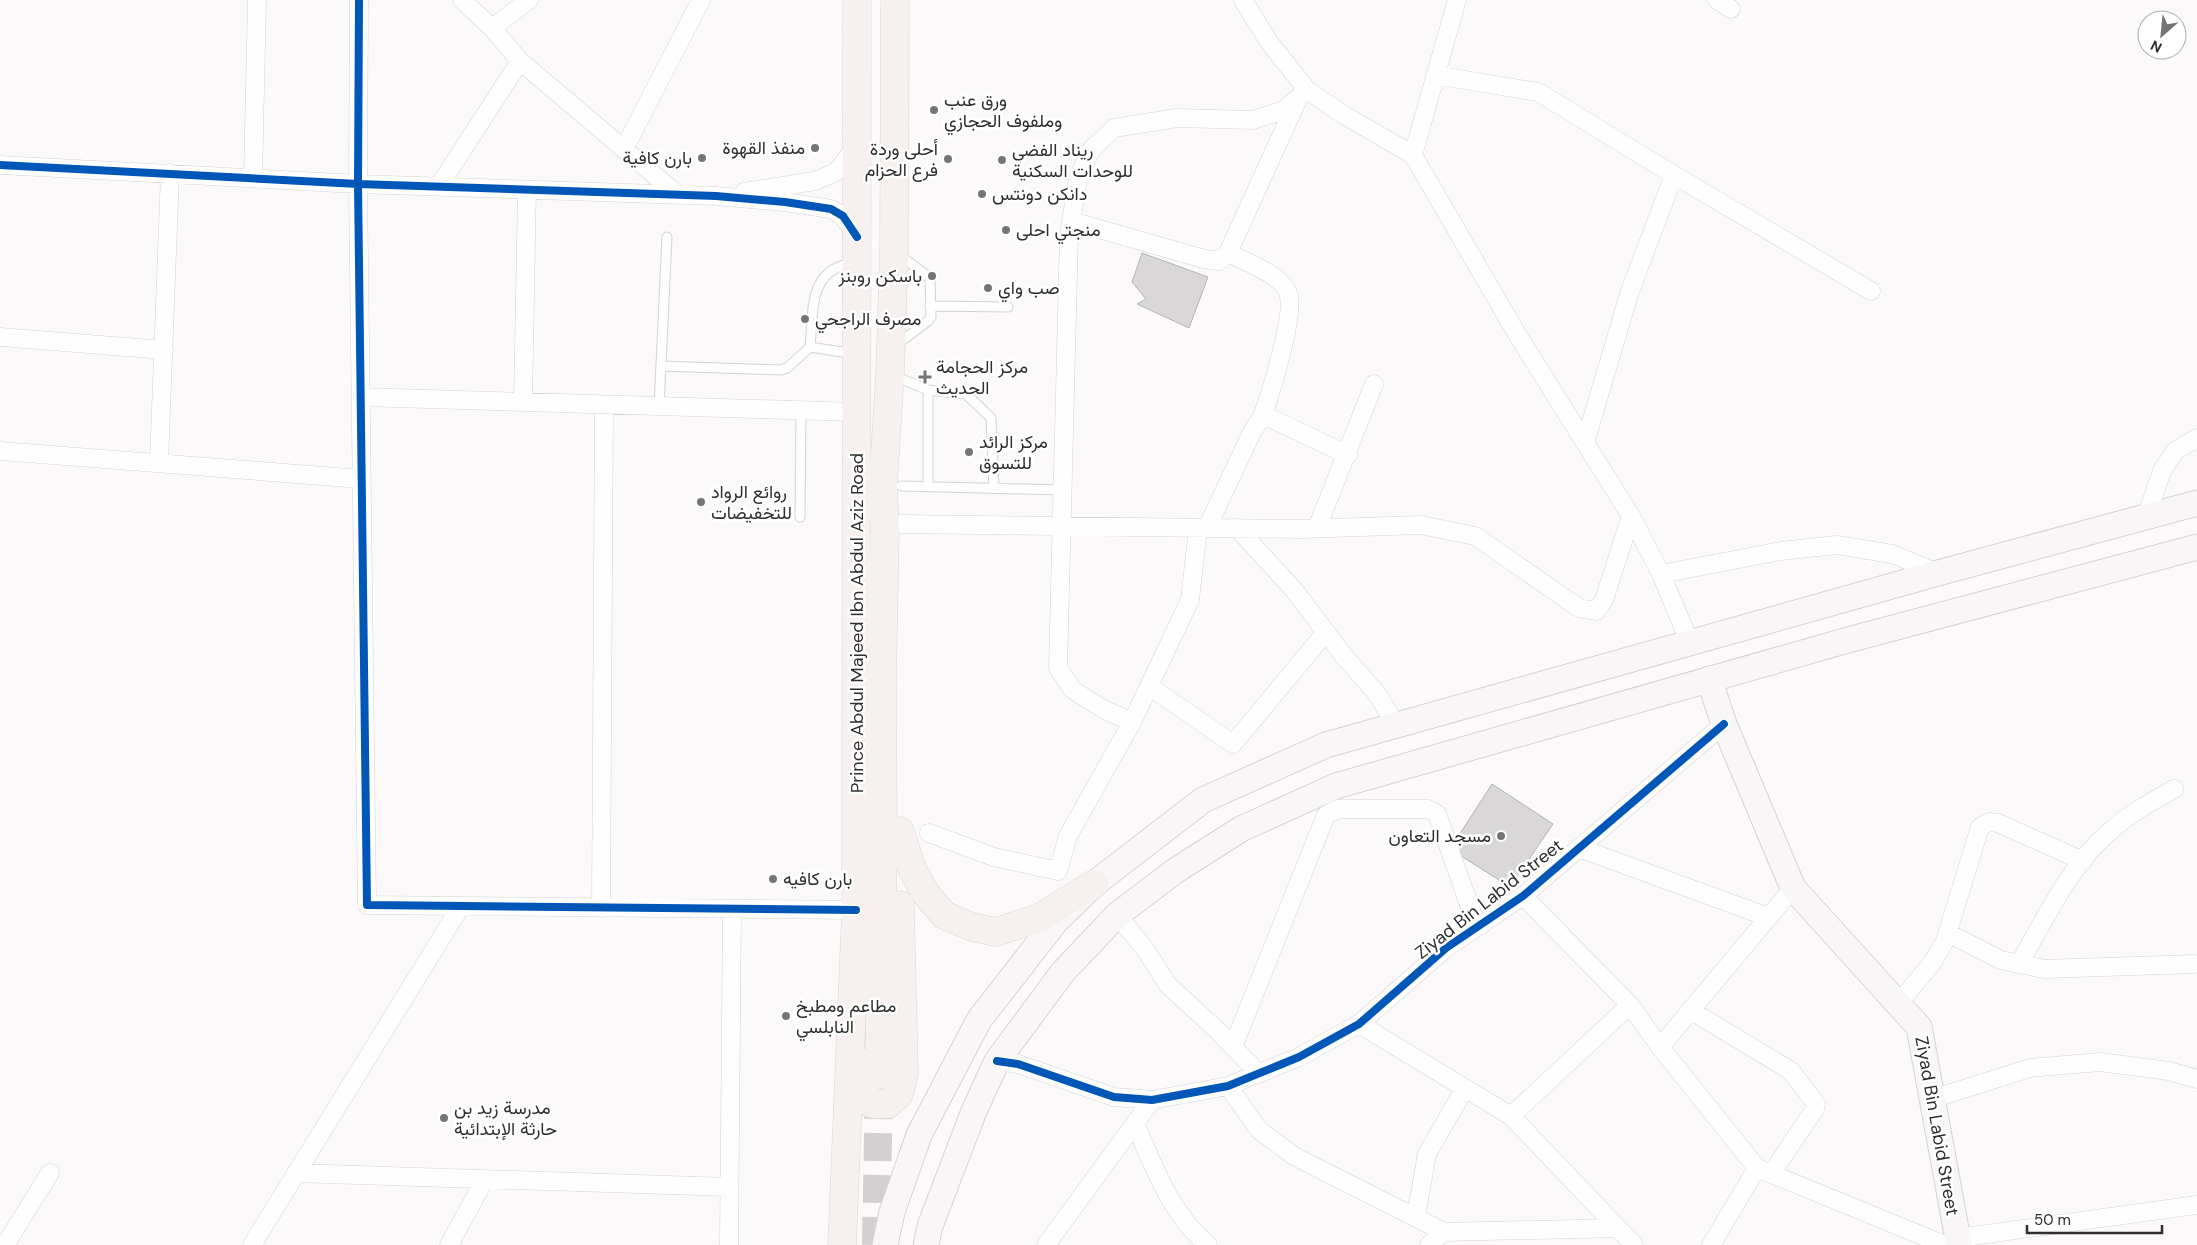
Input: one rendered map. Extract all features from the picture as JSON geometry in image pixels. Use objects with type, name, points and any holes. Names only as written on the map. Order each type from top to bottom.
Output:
[{"type":"main road","name":"Prince Abdul Majeed Ibn Abdul Aziz Road","points":[[842,1245],[856,910],[857,0]]},
{"type":"main road","name":"Prince Abdul Majeed Ibn Abdul Aziz Road","points":[[879,1075],[883,845],[882,682],[885,528],[883,486],[894,251],[895,0]]},
{"type":"main road","points":[[852,1009],[866,1097],[872,1104],[888,1104],[898,1094],[904,1073],[900,926],[901,472],[888,402]]},
{"type":"main road","points":[[900,831],[912,869],[926,894],[944,915],[972,927],[996,932],[1039,918],[1094,884],[1203,800],[1326,745],[1938,573],[2197,503]]},
{"type":"main road","points":[[926,1245],[930,1226],[967,1128],[997,1061],[1063,972],[1117,915],[1175,871],[1241,829],[1336,786],[1848,640],[2197,547]]},
{"type":"main road","points":[[1709,679],[1724,724]]},
{"type":"main road","name":"Ziyad Bin Labid Street","points":[[1724,724],[1793,888],[1919,1027],[1954,1243]]},
{"type":"main road","points":[[885,1245],[892,1212],[919,1135],[979,1020],[1056,921],[1094,884]]},
{"type":"street","points":[[253,178],[257,0]]},
{"type":"street","points":[[359,0],[358,184],[368,905],[856,910]]},
{"type":"street","points":[[462,0],[492,28],[520,62],[678,195]]},
{"type":"street","points":[[492,28],[529,0]]},
{"type":"street","points":[[624,149],[701,0]]},
{"type":"street","points":[[1243,0],[1302,94],[1344,115],[1413,155],[1517,334],[1631,516],[1661,574],[1690,643]]},
{"type":"street","points":[[1413,155],[1457,0]]},
{"type":"street","points":[[439,186],[520,62]]},
{"type":"street","points":[[1435,75],[1538,92],[1871,291]]},
{"type":"street","points":[[1132,722],[1103,710],[1073,690],[1058,668],[1060,526],[1069,235],[1078,178],[1091,150],[1114,128],[1177,118],[1253,120],[1284,110],[1302,94]]},
{"type":"street","points":[[1071,221],[1204,259],[1219,261],[1228,253],[1302,94]]},
{"type":"street","points":[[716,196],[815,181],[836,172],[856,147]]},
{"type":"street","points":[[0,165],[358,184],[716,196],[785,202],[831,209],[843,216],[857,250]]},
{"type":"street","points":[[159,464],[170,174]]},
{"type":"street","points":[[1586,443],[1630,291],[1674,175]]},
{"type":"street","points":[[523,402],[527,190]]},
{"type":"street","points":[[929,833],[994,857],[1058,871],[1068,836],[1132,722],[1190,600],[1202,528],[1262,416],[1278,368],[1289,308],[1289,293],[1270,274],[1228,253]]},
{"type":"street","points":[[0,337],[164,350]]},
{"type":"street","points":[[1317,528],[1348,456],[1374,384]]},
{"type":"street","points":[[361,397],[857,412]]},
{"type":"street","points":[[601,908],[604,405]]},
{"type":"street","points":[[1262,416],[1268,417],[1348,456]]},
{"type":"street","points":[[2146,517],[2162,471],[2175,451],[2197,438]]},
{"type":"street","points":[[0,452],[362,479]]},
{"type":"street","points":[[901,524],[1317,528],[1421,524],[1475,536],[1579,608],[1596,611],[1604,600],[1631,516]]},
{"type":"street","points":[[1237,528],[1294,590],[1378,695],[1396,726]]},
{"type":"street","points":[[1661,574],[1781,551],[1837,544],[1892,554],[1938,573]]},
{"type":"street","points":[[1149,686],[1233,744],[1326,632]]},
{"type":"street","name":"Ziyad Bin Labid Street","points":[[997,1061],[1018,1064],[1114,1097],[1152,1100],[1228,1086],[1298,1057],[1359,1024],[1446,948],[1523,896],[1724,724]]},
{"type":"street","points":[[2019,964],[2066,883],[2105,835],[2120,822],[2174,789]]},
{"type":"street","points":[[1233,1047],[1326,815],[1338,809],[1428,809],[1437,814],[1476,927]]},
{"type":"street","points":[[1898,1004],[1932,963],[1948,933],[1980,827],[1984,823],[1998,823],[2006,826],[2083,861]]},
{"type":"street","points":[[1579,848],[1768,917]]},
{"type":"street","points":[[1660,1047],[1793,888]]},
{"type":"street","points":[[1523,896],[1630,1005],[1660,1047],[1764,1171],[1954,1243],[2197,1205]]},
{"type":"street","points":[[252,1245],[461,906]]},
{"type":"street","points":[[729,1245],[732,909]]},
{"type":"street","points":[[1117,915],[1145,949],[1168,985],[1259,1074]]},
{"type":"street","points":[[1948,933],[2001,960],[2044,970],[2194,964]]},
{"type":"street","points":[[1511,1116],[1630,1005]]},
{"type":"street","points":[[1690,1010],[1791,1071],[1816,1104],[1816,1109],[1764,1171],[1711,1245]]},
{"type":"street","points":[[1359,1024],[1511,1116],[1634,1245]]},
{"type":"street","points":[[1932,1099],[2030,1068],[2100,1062],[2169,1071],[2197,1080]]},
{"type":"street","points":[[1228,1086],[1259,1130],[1294,1156],[1364,1193],[1416,1216],[1444,1232],[1618,1228]]},
{"type":"street","points":[[1416,1216],[1427,1154],[1465,1088]]},
{"type":"street","points":[[1046,1245],[1152,1100]]},
{"type":"street","points":[[1135,1123],[1166,1192],[1198,1237],[1208,1245]]},
{"type":"street","points":[[5,1245],[50,1173]]},
{"type":"street","points":[[296,1173],[729,1187]]},
{"type":"street","points":[[449,1245],[484,1179]]},
{"type":"street","points":[[1429,1245],[1444,1232]]},
{"type":"lane","points":[[659,407],[667,237]]},
{"type":"lane","points":[[661,366],[782,370],[786,368],[810,348],[818,285],[825,275],[857,250]]},
{"type":"lane","points":[[894,251],[930,278],[931,317],[890,362],[928,390],[966,394],[991,418],[994,488]]},
{"type":"lane","points":[[930,306],[1008,307]]},
{"type":"lane","points":[[810,348],[857,354]]},
{"type":"lane","points":[[928,390],[928,486]]},
{"type":"lane","points":[[800,517],[801,411]]},
{"type":"lane","points":[[901,486],[1062,490]]},
{"type":"building","points":[[1142,253],[1208,277],[1189,328],[1137,304],[1146,299],[1132,282]]},
{"type":"building","name":"مسجد التعاون","points":[[1492,784],[1553,824],[1510,887],[1450,849]]},
{"type":"tunnel","points":[[876,1245],[879,1082]]},
{"type":"cycle path","points":[[359,0],[358,184],[367,905],[856,910]]},
{"type":"cycle path","points":[[0,165],[358,184],[716,196],[785,202],[831,209],[843,216],[857,237]]},
{"type":"cycle path","points":[[997,1061],[1018,1064],[1114,1097],[1152,1100],[1228,1086],[1299,1057],[1359,1024],[1446,948],[1523,896],[1724,724]]},
{"type":"place","name":"ورق عنب وملفوف الحجازي","points":[[934,110]]},
{"type":"place","name":"منفذ القهوة","points":[[815,148]]},
{"type":"place","name":"بارن كافية","points":[[702,158]]},
{"type":"place","name":"أحلى وردة فرع الحزام","points":[[948,159]]},
{"type":"place","name":"ريناد الفضي للوحدات السكنية","points":[[1002,160]]},
{"type":"place","name":"دانكن دونتس","points":[[982,194]]},
{"type":"place","name":"منجتي احلى","points":[[1006,230]]},
{"type":"place","name":"باسكن روبنز","points":[[932,276]]},
{"type":"place","name":"صب واي","points":[[988,288]]},
{"type":"place","name":"مصرف الراجحي","points":[[805,319]]},
{"type":"place","name":"مركز الحجامة الحديث","points":[[925,377]]},
{"type":"place","name":"مركز الرائد للتسوق","points":[[969,452]]},
{"type":"place","name":"روائع الرواد للتخفيضات","points":[[701,502]]},
{"type":"place","name":"مسجد التعاون","points":[[1501,836]]},
{"type":"place","name":"بارن كافيه","points":[[773,879]]},
{"type":"place","name":"مطاعم ومطبخ النابلسي","points":[[786,1016]]},
{"type":"place","name":"مدرسة زيد بن حارثة الإبتدائية","points":[[444,1118]]}]
